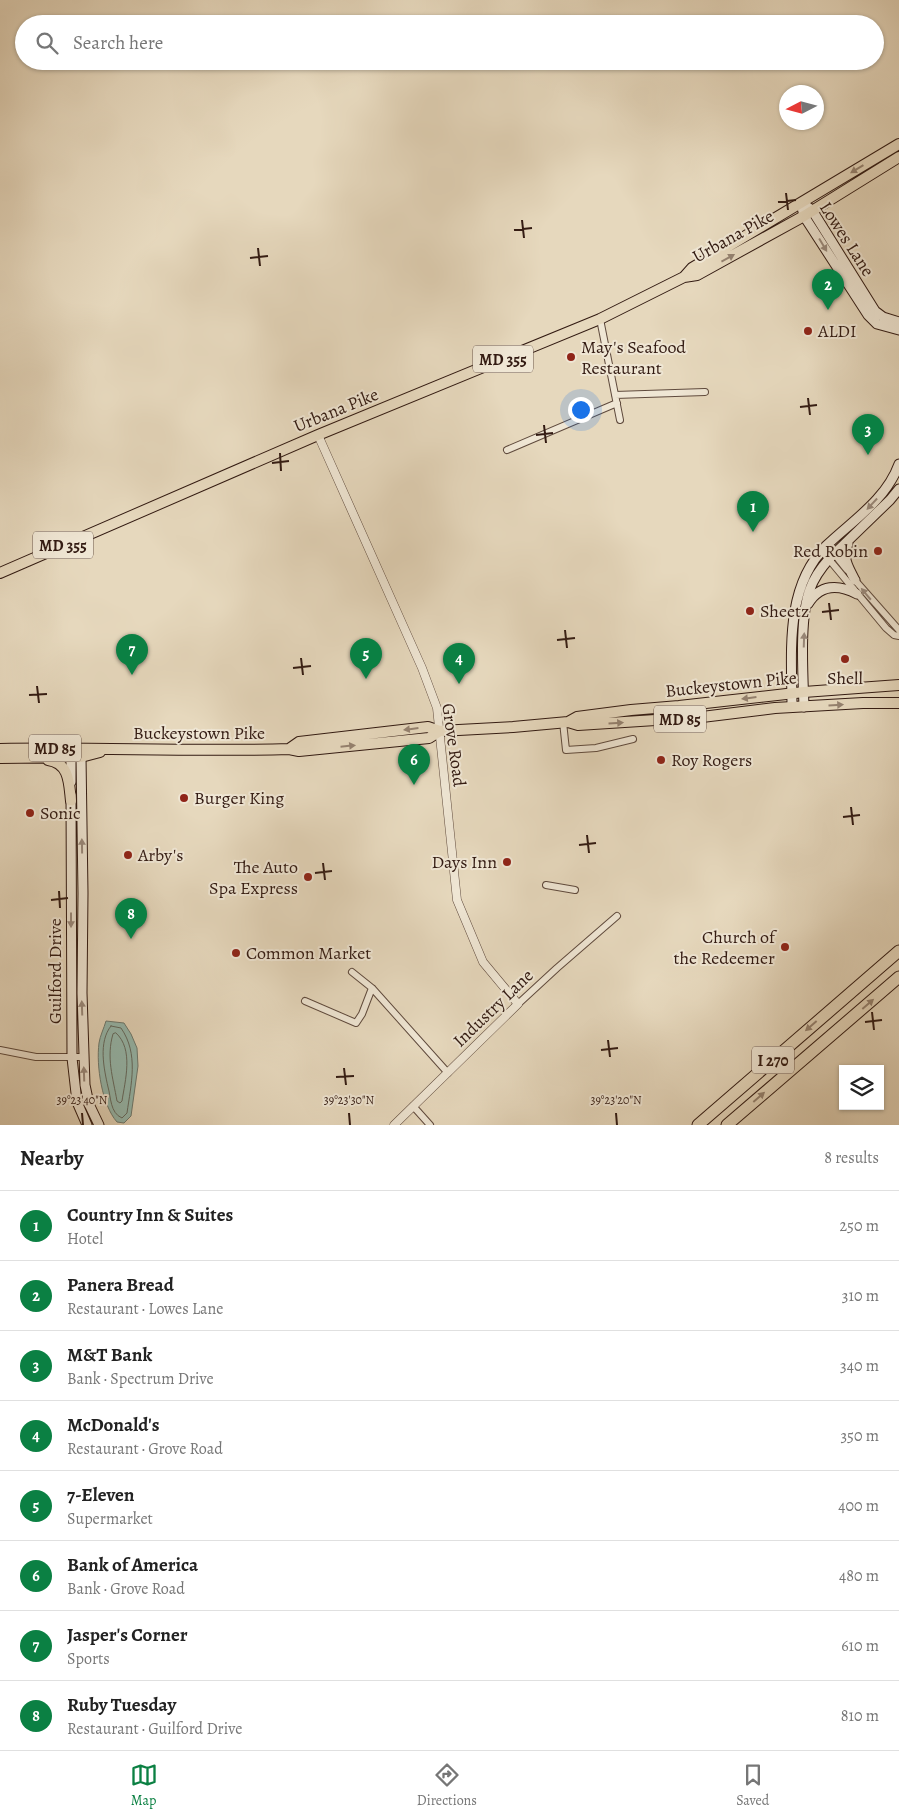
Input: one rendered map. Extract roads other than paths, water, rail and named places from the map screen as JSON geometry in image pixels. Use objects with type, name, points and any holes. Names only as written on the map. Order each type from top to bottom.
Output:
[{"type":"highway","name":"I 270","points":[[698,1125],[899,952]]},
{"type":"highway","name":"I 270","points":[[727,1125],[899,977]]},
{"type":"main road","name":"Urbana Pike","points":[[684,277],[692,268],[899,144]]},
{"type":"main road","name":"Urbana Pike","points":[[0,573],[318,435],[600,319],[684,277],[697,275],[808,213],[899,156]]},
{"type":"main road","name":"Lowes Lane","points":[[802,203],[868,315],[877,324],[899,330]]},
{"type":"main road","name":"Lowes Lane","points":[[808,213],[874,311],[883,317],[899,322]]},
{"type":"main road","points":[[792,707],[792,650],[797,597],[809,571],[824,548],[871,505],[888,486],[899,464]]},
{"type":"main road","points":[[804,707],[804,644],[806,609],[810,589],[820,570],[831,557],[899,489]]},
{"type":"main road","points":[[850,539],[844,553],[855,580]]},
{"type":"main road","points":[[806,609],[811,599],[825,588],[842,588],[857,594]]},
{"type":"main road","name":"Buckeystown Pike","points":[[566,722],[576,717],[631,710],[792,693],[899,685]]},
{"type":"main road","name":"Buckeystown Pike","points":[[0,758],[110,750],[289,749],[299,742],[428,727],[440,731],[566,722],[578,725],[702,717],[761,709],[899,703]]},
{"type":"main road","name":"Buckeystown Pike","points":[[0,749],[76,753]]},
{"type":"main road","name":"Guilford Drive","points":[[76,753],[71,801],[72,1058],[77,1102],[87,1125]]},
{"type":"main road","name":"Guilford Drive","points":[[76,753],[83,893],[82,993],[86,1096],[98,1125]]},
{"type":"main road","points":[[25,757],[54,761],[64,767],[71,801]]},
{"type":"street","points":[[600,319],[620,420]]},
{"type":"street","points":[[615,395],[705,392]]},
{"type":"street","points":[[507,450],[617,403]]},
{"type":"street","name":"Grove Road","points":[[318,435],[422,668],[437,708],[457,900],[483,962],[518,1004]]},
{"type":"street","points":[[824,548],[857,594],[886,628],[899,636]]},
{"type":"street","points":[[831,557],[855,580],[899,630]]},
{"type":"street","points":[[566,722],[566,750],[596,748],[633,739]]},
{"type":"street","points":[[546,885],[575,890]]},
{"type":"street","name":"Industry Lane","points":[[394,1125],[518,1004],[617,916]]},
{"type":"street","points":[[352,972],[372,988],[448,1073]]},
{"type":"street","points":[[305,1001],[356,1023],[362,1014],[372,988]]},
{"type":"street","points":[[0,1050],[36,1057],[84,1057]]},
{"type":"street","points":[[413,1106],[430,1125]]},
{"type":"water","points":[[106,1021],[124,1023],[137,1048],[138,1066],[131,1116],[124,1123],[117,1122],[107,1106],[99,1074],[98,1052]]},
{"type":"place","name":"Panera Bread","points":[[828,310]]},
{"type":"place","name":"ALDI","points":[[808,331]]},
{"type":"place","name":"May's Seafood Restaurant","points":[[571,357]]},
{"type":"place","name":"M&T Bank","points":[[868,455]]},
{"type":"place","name":"Country Inn & Suites","points":[[753,532]]},
{"type":"place","name":"Red Robin","points":[[878,551]]},
{"type":"place","name":"Sheetz","points":[[750,611]]},
{"type":"place","name":"Shell","points":[[845,659]]},
{"type":"place","name":"Jasper's Corner","points":[[132,675]]},
{"type":"place","name":"7-Eleven","points":[[366,679]]},
{"type":"place","name":"McDonald's","points":[[459,684]]},
{"type":"place","name":"Roy Rogers","points":[[661,760]]},
{"type":"place","name":"Bank of America","points":[[414,785]]},
{"type":"place","name":"Burger King","points":[[184,798]]},
{"type":"place","name":"Sonic","points":[[30,813]]},
{"type":"place","name":"Arby's","points":[[128,855]]},
{"type":"place","name":"Days Inn","points":[[507,862]]},
{"type":"place","name":"The Auto Spa Express","points":[[308,877]]},
{"type":"place","name":"Ruby Tuesday","points":[[131,939]]},
{"type":"place","name":"Church of the Redeemer","points":[[785,947]]},
{"type":"place","name":"Common Market","points":[[236,953]]}]
